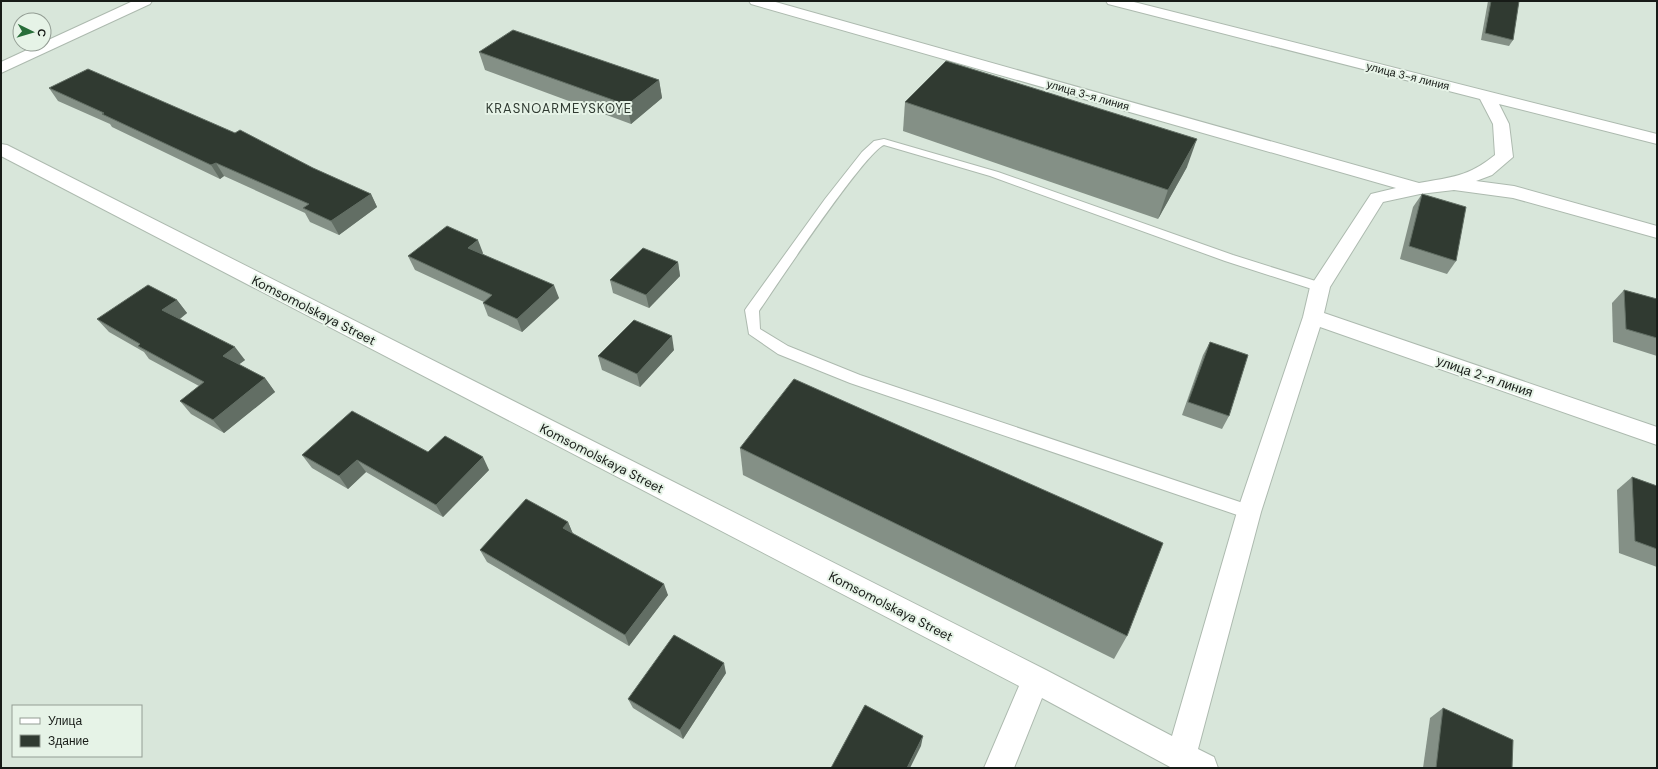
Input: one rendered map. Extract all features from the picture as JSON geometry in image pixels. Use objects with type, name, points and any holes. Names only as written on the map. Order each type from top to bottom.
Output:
[{"type":"street","points":[[1,68],[146,1]]},
{"type":"street","name":"улица 3-я линия","points":[[756,1],[1420,188]]},
{"type":"street","name":"улица 3-я линия","points":[[1113,1],[1657,139]]},
{"type":"street","points":[[1454,184],[1486,171],[1504,156],[1504,133],[1496,111],[1486,96]]},
{"type":"street","name":"Komsomolskaya Street","points":[[1,149],[1036,680],[1203,768]]},
{"type":"street","points":[[1181,757],[1249,512],[1313,317],[1320,287],[1377,198],[1420,188],[1454,184],[1514,192],[1657,232]]},
{"type":"street","name":"улица 2-я линия","points":[[1313,317],[1657,436]]},
{"type":"street","points":[[999,768],[1036,680]]},
{"type":"lane","points":[[1249,512],[841,373],[783,350],[754,330],[752,310],[829,202],[866,154],[878,143],[884,142],[994,174],[1228,258],[1320,287]]},
{"type":"building","points":[[1491,1],[1519,1],[1513,40],[1485,33]]},
{"type":"building","points":[[513,30],[659,80],[627,105],[479,52]]},
{"type":"building","points":[[946,61],[1197,139],[1168,190],[905,102]]},
{"type":"building","points":[[88,69],[235,133],[240,130],[313,168],[371,194],[331,221],[303,208],[309,204],[216,163],[211,165],[49,88]]},
{"type":"building","points":[[1422,194],[1466,207],[1456,261],[1409,246]]},
{"type":"building","points":[[447,226],[478,240],[468,248],[554,285],[517,319],[483,303],[492,295],[408,256]]},
{"type":"building","points":[[643,248],[678,262],[646,295],[610,280]]},
{"type":"building","points":[[148,285],[177,300],[162,310],[235,347],[223,356],[265,378],[213,420],[180,401],[204,382],[138,346],[140,344],[97,319]]},
{"type":"building","points":[[1624,290],[1657,299],[1657,338],[1626,329]]},
{"type":"building","points":[[634,320],[672,336],[637,374],[598,356]]},
{"type":"building","points":[[1210,342],[1248,355],[1229,416],[1188,402]]},
{"type":"building","points":[[794,379],[1163,543],[1127,636],[740,448]]},
{"type":"building","points":[[352,411],[428,452],[445,436],[483,457],[436,505],[357,460],[339,476],[302,455]]},
{"type":"building","points":[[1632,477],[1657,486],[1657,549],[1635,541]]},
{"type":"building","points":[[526,499],[568,522],[563,528],[664,584],[625,635],[480,550]]},
{"type":"building","points":[[674,635],[724,663],[680,730],[628,699]]},
{"type":"building","points":[[865,705],[923,736],[907,768],[831,768]]},
{"type":"building","points":[[1443,708],[1513,740],[1512,768],[1436,768]]},
{"type":"district","name":"KRASNOARMEYSKOYE","points":[[559,108]]}]
